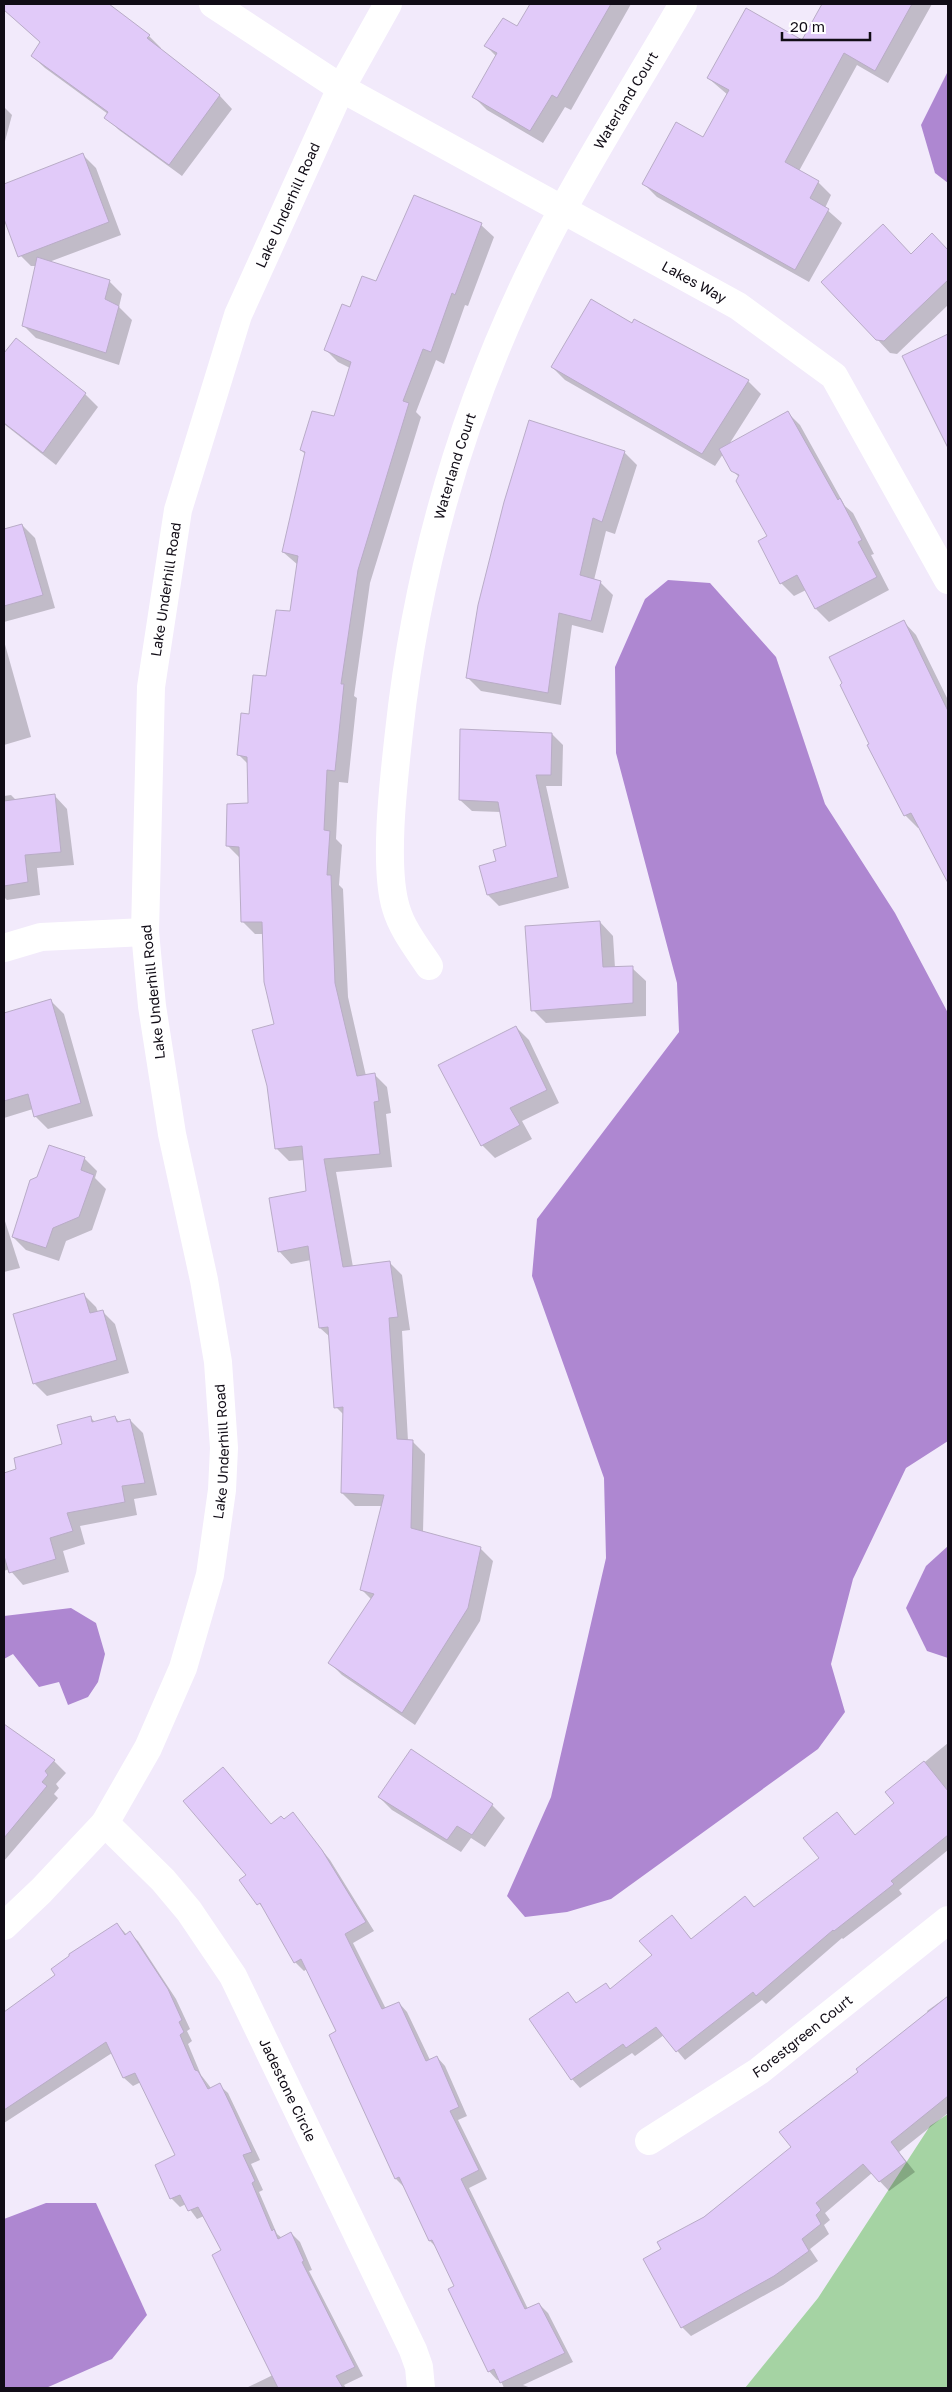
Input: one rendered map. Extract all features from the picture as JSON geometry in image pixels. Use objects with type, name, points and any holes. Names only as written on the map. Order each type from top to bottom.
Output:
[{"type":"street","name":"Lakes Way","points":[[213,4],[341,88],[738,306],[834,376],[948,580]]},
{"type":"street","name":"Lake Underhill Road","points":[[4,1926],[41,1891],[104,1823],[148,1748],[183,1668],[210,1575],[222,1490],[224,1430],[218,1362],[204,1280],[172,1134],[155,1025],[145,932],[151,687],[178,510],[238,315],[341,88],[388,4]]},
{"type":"street","name":"Waterland Court","points":[[429,966],[402,922],[392,892],[393,808],[407,667],[429,559],[455,461],[473,404],[512,314],[563,210],[683,4]]},
{"type":"street","points":[[4,948],[41,937],[145,932]]},
{"type":"street","name":"Jadestone Circle","points":[[104,1823],[163,1880],[190,1911],[233,1976],[413,2350],[422,2381],[421,2388]]},
{"type":"street","name":"Forestgreen Court","points":[[649,2141],[759,2070],[948,1920]]},
{"type":"green space","points":[[948,2114],[948,2388],[745,2388],[818,2298],[930,2126]]},
{"type":"shaded area","points":[[948,71],[948,183],[935,173],[921,125]]},
{"type":"shaded area","points":[[668,580],[710,583],[776,657],[825,804],[895,913],[948,1013],[948,1441],[906,1468],[853,1579],[831,1664],[845,1712],[818,1749],[611,1899],[567,1912],[525,1917],[507,1896],[551,1797],[606,1558],[604,1478],[532,1276],[537,1219],[679,1032],[677,983],[616,753],[615,667],[645,599]]},
{"type":"shaded area","points":[[948,1546],[948,1658],[927,1651],[906,1608],[926,1566]]},
{"type":"shaded area","points":[[71,1608],[96,1623],[105,1654],[98,1682],[88,1697],[68,1705],[59,1682],[39,1687],[13,1654],[4,1659],[4,1616]]},
{"type":"shaded area","points":[[46,2203],[96,2203],[147,2315],[112,2359],[46,2388],[4,2388],[4,2219]]},
{"type":"building","points":[[4,4],[109,4],[150,35],[147,38],[220,95],[169,165],[104,118],[108,112],[31,56],[40,42],[4,10]]},
{"type":"building","points":[[530,4],[611,4],[557,98],[552,95],[530,131],[472,97],[497,53],[484,46],[503,18],[517,26]]},
{"type":"building","points":[[822,4],[912,4],[875,71],[844,53],[785,162],[819,181],[810,198],[829,209],[795,270],[642,184],[676,122],[703,137],[729,90],[707,78],[746,8],[802,40]]},
{"type":"building","points":[[83,153],[109,222],[18,257],[4,219],[4,184]]},
{"type":"building","points":[[414,195],[482,223],[455,295],[452,293],[431,352],[423,349],[403,401],[409,403],[358,570],[341,684],[344,684],[335,771],[327,770],[324,830],[330,831],[327,875],[331,875],[335,983],[357,1076],[375,1073],[379,1101],[374,1102],[380,1154],[324,1159],[343,1267],[390,1261],[398,1317],[389,1318],[397,1439],[413,1440],[411,1528],[481,1547],[468,1608],[402,1713],[328,1663],[374,1594],[360,1590],[384,1495],[341,1493],[343,1407],[334,1408],[328,1327],[319,1328],[308,1246],[278,1252],[269,1198],[306,1191],[302,1146],[275,1149],[267,1086],[252,1030],[274,1024],[264,982],[262,922],[241,922],[239,847],[226,846],[227,804],[248,803],[247,757],[237,755],[241,713],[249,714],[253,675],[266,676],[276,610],[290,611],[298,556],[282,552],[305,452],[300,450],[312,411],[334,416],[351,362],[324,350],[342,304],[350,307],[362,276],[376,281]]},
{"type":"building","points":[[883,224],[911,254],[932,233],[948,250],[948,280],[884,341],[876,340],[821,282]]},
{"type":"building","points":[[37,257],[110,280],[105,299],[119,306],[106,353],[22,326]]},
{"type":"building","points":[[591,299],[632,323],[634,319],[749,380],[702,454],[551,367]]},
{"type":"building","points":[[948,334],[948,448],[902,356]]},
{"type":"building","points":[[16,338],[86,393],[43,453],[4,423],[4,353]]},
{"type":"building","points":[[788,411],[838,500],[840,498],[862,540],[858,542],[877,577],[815,609],[797,575],[780,584],[758,541],[767,536],[736,481],[739,475],[731,471],[719,449]]},
{"type":"building","points":[[529,420],[625,451],[602,522],[593,518],[580,575],[601,581],[591,621],[559,613],[548,693],[466,678],[478,605],[504,502]]},
{"type":"building","points":[[22,524],[43,595],[4,606],[4,529]]},
{"type":"building","points":[[904,620],[948,711],[948,883],[911,813],[904,816],[867,745],[869,744],[840,685],[842,683],[829,657]]},
{"type":"building","points":[[460,729],[552,733],[551,775],[536,775],[558,877],[487,895],[479,866],[496,861],[493,850],[506,846],[498,802],[459,800]]},
{"type":"building","points":[[55,794],[61,852],[25,855],[28,882],[4,886],[4,801]]},
{"type":"building","points":[[600,921],[603,967],[633,966],[633,1003],[531,1011],[525,926]]},
{"type":"building","points":[[51,999],[81,1103],[34,1117],[28,1094],[4,1101],[4,1013]]},
{"type":"building","points":[[516,1026],[547,1090],[510,1108],[520,1125],[481,1146],[438,1065]]},
{"type":"building","points":[[49,1145],[85,1157],[81,1170],[94,1175],[79,1217],[53,1228],[46,1248],[12,1237],[30,1180],[37,1177]]},
{"type":"building","points":[[84,1293],[90,1313],[103,1310],[117,1360],[33,1384],[13,1314]]},
{"type":"building","points":[[91,1416],[92,1422],[115,1416],[117,1422],[130,1419],[145,1483],[122,1486],[125,1502],[67,1513],[73,1531],[50,1538],[56,1559],[9,1573],[4,1556],[4,1473],[16,1469],[14,1458],[62,1444],[57,1425]]},
{"type":"building","points":[[4,1724],[55,1760],[45,1771],[48,1775],[42,1782],[47,1786],[4,1838]]},
{"type":"building","points":[[411,1749],[493,1804],[472,1835],[457,1826],[447,1840],[378,1797]]},
{"type":"building","points":[[924,1761],[948,1791],[948,1835],[891,1881],[894,1884],[833,1930],[756,1996],[753,1992],[676,2052],[656,2027],[626,2048],[623,2044],[571,2080],[529,2019],[568,1992],[576,2003],[606,1983],[610,1989],[652,1955],[639,1941],[672,1915],[691,1939],[745,1896],[754,1907],[819,1858],[803,1838],[837,1812],[855,1835],[894,1803],[885,1792]]},
{"type":"building","points":[[223,1767],[271,1824],[281,1816],[284,1819],[293,1812],[322,1850],[366,1922],[345,1934],[382,2009],[399,2002],[426,2061],[437,2056],[459,2107],[450,2111],[479,2170],[461,2179],[525,2309],[539,2303],[565,2353],[500,2383],[494,2369],[488,2372],[448,2289],[454,2286],[432,2240],[429,2241],[399,2177],[395,2179],[329,2035],[336,2031],[301,1959],[294,1963],[260,1903],[257,1905],[239,1880],[246,1875],[183,1801]]},
{"type":"building","points":[[117,1923],[125,1935],[130,1931],[168,1989],[182,2020],[179,2022],[184,2032],[180,2035],[195,2070],[198,2071],[208,2089],[220,2083],[252,2152],[243,2155],[255,2181],[252,2183],[272,2231],[274,2229],[278,2239],[291,2232],[304,2261],[302,2262],[355,2367],[336,2376],[343,2388],[278,2388],[212,2255],[221,2250],[198,2207],[188,2211],[180,2195],[170,2199],[155,2165],[175,2155],[135,2073],[123,2078],[106,2042],[4,2110],[4,2012],[55,1975],[51,1969],[69,1956],[69,1954]]},
{"type":"building","points":[[948,1996],[948,2096],[891,2142],[906,2162],[879,2182],[863,2164],[816,2203],[821,2210],[816,2215],[821,2224],[802,2239],[809,2251],[774,2276],[681,2328],[643,2259],[661,2249],[657,2242],[704,2217],[791,2147],[779,2132],[858,2072],[856,2069]]}]
